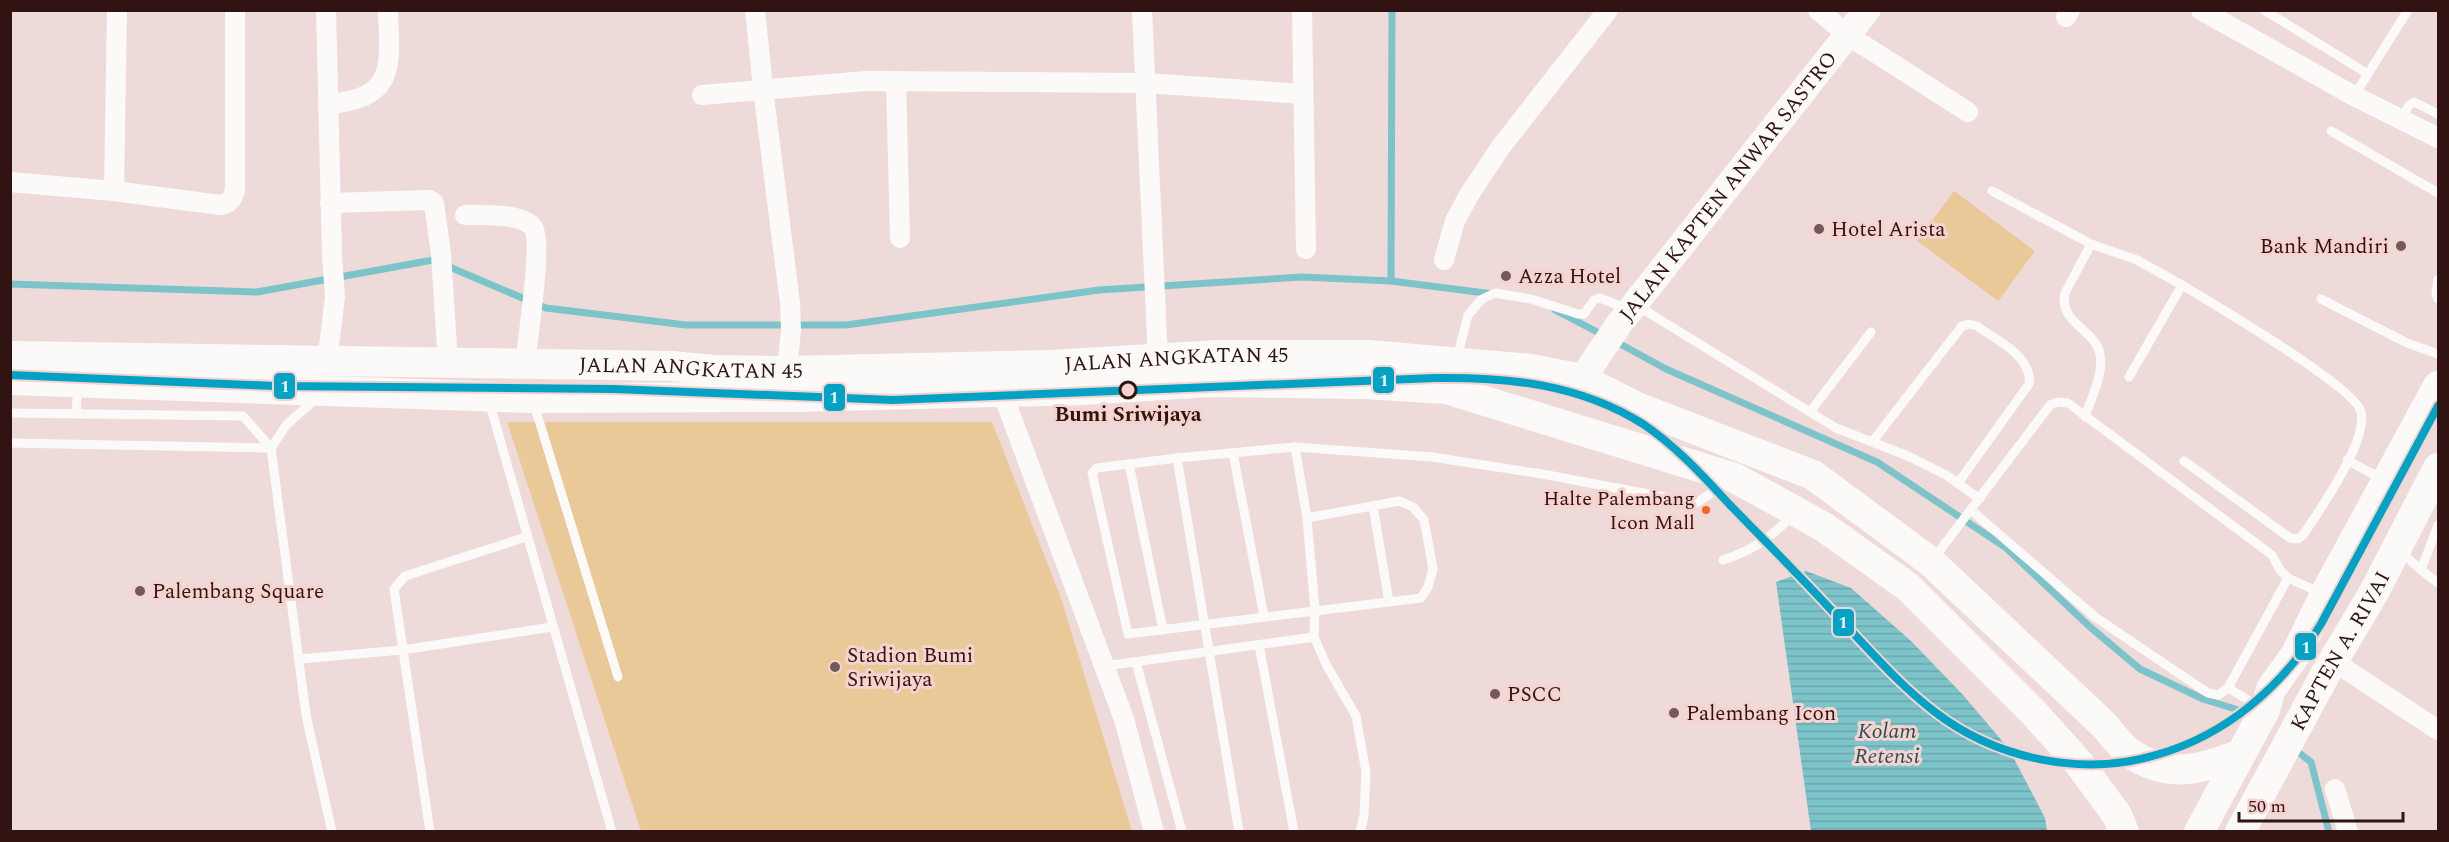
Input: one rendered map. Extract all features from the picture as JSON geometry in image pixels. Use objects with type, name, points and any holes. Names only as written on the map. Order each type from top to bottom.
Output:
[{"type":"main road","name":"JALAN ANGKATAN 45","points":[[10,356],[326,376],[447,363],[672,366],[714,370],[787,371],[1158,360],[1218,355],[1368,355],[1531,369],[1587,371],[1637,407],[1813,475],[1939,552],[2129,752],[2160,769],[2203,768],[2244,748]]},
{"type":"main road","points":[[679,398],[714,370]]},
{"type":"main road","points":[[10,380],[78,383],[326,376],[488,398],[679,398],[1002,392],[1245,381],[1446,389],[1735,478],[1824,527],[1890,553],[1939,552]]},
{"type":"main road","points":[[2199,831],[2263,713],[2271,689],[2296,654],[2385,481],[2417,429],[2439,386]]},
{"type":"main road","name":"KAPTEN A. RIVAI","points":[[2240,831],[2374,592],[2439,468]]},
{"type":"main road","points":[[1824,527],[1908,587],[2034,713],[2078,762],[2117,815],[2124,831]]},
{"type":"main road","points":[[2072,694],[2078,762]]},
{"type":"street","points":[[114,191],[117,10]]},
{"type":"street","points":[[10,182],[114,191],[220,205],[228,203],[233,198],[235,190],[235,10]]},
{"type":"street","points":[[326,10],[330,203],[335,297],[326,376]]},
{"type":"street","points":[[328,104],[354,102],[373,92],[382,83],[389,57],[388,10]]},
{"type":"street","points":[[755,10],[790,303],[787,371]]},
{"type":"street","points":[[1142,10],[1158,360]]},
{"type":"street","points":[[1302,10],[1306,249]]},
{"type":"street","points":[[1444,260],[1455,221],[1469,195],[1500,148],[1608,10]]},
{"type":"street","points":[[1818,10],[1849,36],[1968,112]]},
{"type":"street","name":"JALAN KAPTEN ANWAR SASTRO","points":[[1587,371],[1628,313],[1849,36],[1866,10]]},
{"type":"street","points":[[2201,10],[2222,16],[2354,96],[2439,138]]},
{"type":"street","points":[[702,95],[866,81],[1146,83],[1303,94]]},
{"type":"street","points":[[896,81],[900,238]]},
{"type":"street","points":[[330,203],[431,200],[435,206],[441,254],[447,363]]},
{"type":"street","points":[[465,214],[503,216],[531,224],[535,230],[538,242],[525,364]]},
{"type":"street","points":[[1002,392],[1124,719],[1154,831]]},
{"type":"street","points":[[2333,662],[2439,730]]},
{"type":"street","points":[[2335,789],[2348,831]]},
{"type":"lane","points":[[2264,10],[2368,74]]},
{"type":"lane","points":[[2354,96],[2408,10]]},
{"type":"lane","points":[[2401,119],[2409,105],[2414,102],[2439,114]]},
{"type":"lane","points":[[2331,131],[2439,193]]},
{"type":"lane","points":[[1992,191],[2091,244],[2137,260],[2182,285],[2283,347],[2351,396],[2361,410],[2360,436],[2327,499],[2298,539],[2290,538],[2184,461]]},
{"type":"lane","points":[[2085,417],[2099,374],[2100,354],[2097,344],[2068,315],[2062,302],[2091,244]]},
{"type":"lane","points":[[2439,280],[2436,293],[2439,299]]},
{"type":"lane","points":[[2129,377],[2182,285]]},
{"type":"lane","points":[[1456,362],[1468,315],[1482,299],[1495,293],[1531,298],[1578,314],[1584,314],[1594,300],[1600,298],[1836,428],[1908,456],[1958,483],[1980,499]]},
{"type":"lane","points":[[2321,299],[2407,343],[2439,354]]},
{"type":"lane","points":[[1872,442],[1962,326],[1969,324],[1977,326],[2023,359],[2031,376],[2029,384],[1958,483]]},
{"type":"lane","points":[[1810,412],[1871,332]]},
{"type":"lane","points":[[271,448],[287,424],[326,376]]},
{"type":"lane","points":[[76,413],[78,383]]},
{"type":"lane","points":[[488,398],[612,831]]},
{"type":"lane","points":[[532,398],[618,677]]},
{"type":"lane","points":[[1939,552],[2050,405],[2058,402],[2068,403],[2272,555],[2280,570],[2288,578],[2325,594]]},
{"type":"lane","points":[[10,412],[243,416],[271,448],[306,715],[332,831]]},
{"type":"lane","points":[[10,443],[271,448]]},
{"type":"lane","points":[[1307,518],[1399,501],[1413,507],[1424,520],[1433,569],[1428,587],[1421,598],[1128,634],[1091,477],[1097,468],[1295,447],[1432,457],[1542,474],[1696,503],[1735,478]]},
{"type":"lane","points":[[1295,447],[1307,518],[1315,610],[1314,637],[1327,666],[1356,716],[1365,772],[1364,816],[1360,831]]},
{"type":"lane","points":[[1233,453],[1264,616]]},
{"type":"lane","points":[[1177,458],[1239,831]]},
{"type":"lane","points":[[2347,460],[2385,481]]},
{"type":"lane","points":[[1129,464],[1163,630]]},
{"type":"lane","points":[[1373,506],[1389,602]]},
{"type":"lane","points":[[1724,560],[1749,552],[1771,537],[1796,512]]},
{"type":"lane","points":[[1969,513],[2095,617],[2208,693],[2218,694],[2228,688],[2288,578]]},
{"type":"lane","points":[[2421,570],[2439,525]]},
{"type":"lane","points":[[430,831],[394,589],[405,576],[526,537]]},
{"type":"lane","points":[[2396,547],[2439,583]]},
{"type":"lane","points":[[300,659],[402,650],[552,627]]},
{"type":"lane","points":[[1105,666],[1314,637]]},
{"type":"lane","points":[[1259,645],[1294,831]]},
{"type":"lane","points":[[1136,662],[1182,831]]},
{"type":"lane","points":[[2228,688],[2263,713]]},
{"type":"shaded area","points":[[1954,191],[2035,251],[1998,301],[1917,241]]},
{"type":"shaded area","name":"Stadion Bumi Sriwijaya","points":[[507,422],[992,422],[1061,598],[1132,831],[641,831]]},
{"type":"water","name":"Kolam Retensi","points":[[1806,571],[1851,588],[1911,641],[1963,695],[2009,749],[2045,818],[2047,831],[1811,831],[1776,582]]},
{"type":"waterway","points":[[1391,281],[1392,10]]},
{"type":"waterway","points":[[10,284],[257,292],[433,260],[546,308],[686,325],[846,325],[1099,290],[1302,277],[1391,281],[1493,294]]},
{"type":"waterway","points":[[1555,310],[1603,335]]},
{"type":"waterway","points":[[1613,340],[1666,369],[1877,462],[2005,547],[2090,627],[2140,669],[2203,699],[2245,712],[2254,719]]},
{"type":"waterway","points":[[2294,749],[2311,762],[2329,832]]},
{"type":"transit line","name":"1","points":[[10,375],[275,386],[614,389],[893,400],[1435,378],[1490,379],[1543,386],[1569,392],[1619,410],[1667,442],[1699,472],[1896,677],[1935,712],[1985,742],[2012,752],[2041,759],[2099,764],[2156,755],[2206,735],[2251,705],[2289,668],[2321,624],[2438,406]]},
{"type":"place","name":"Hotel Arista","points":[[1819,229]]},
{"type":"place","name":"Bank Mandiri","points":[[2401,246]]},
{"type":"place","name":"Azza Hotel","points":[[1506,276]]},
{"type":"place","name":"Bumi Sriwijaya","points":[[1128,390]]},
{"type":"place","name":"Halte Palembang Icon Mall","points":[[1706,510]]},
{"type":"place","name":"Palembang Square","points":[[140,591]]},
{"type":"place","name":"Stadion Bumi Sriwijaya","points":[[835,667]]},
{"type":"place","name":"PSCC","points":[[1495,694]]},
{"type":"place","name":"Palembang Icon","points":[[1674,713]]}]
